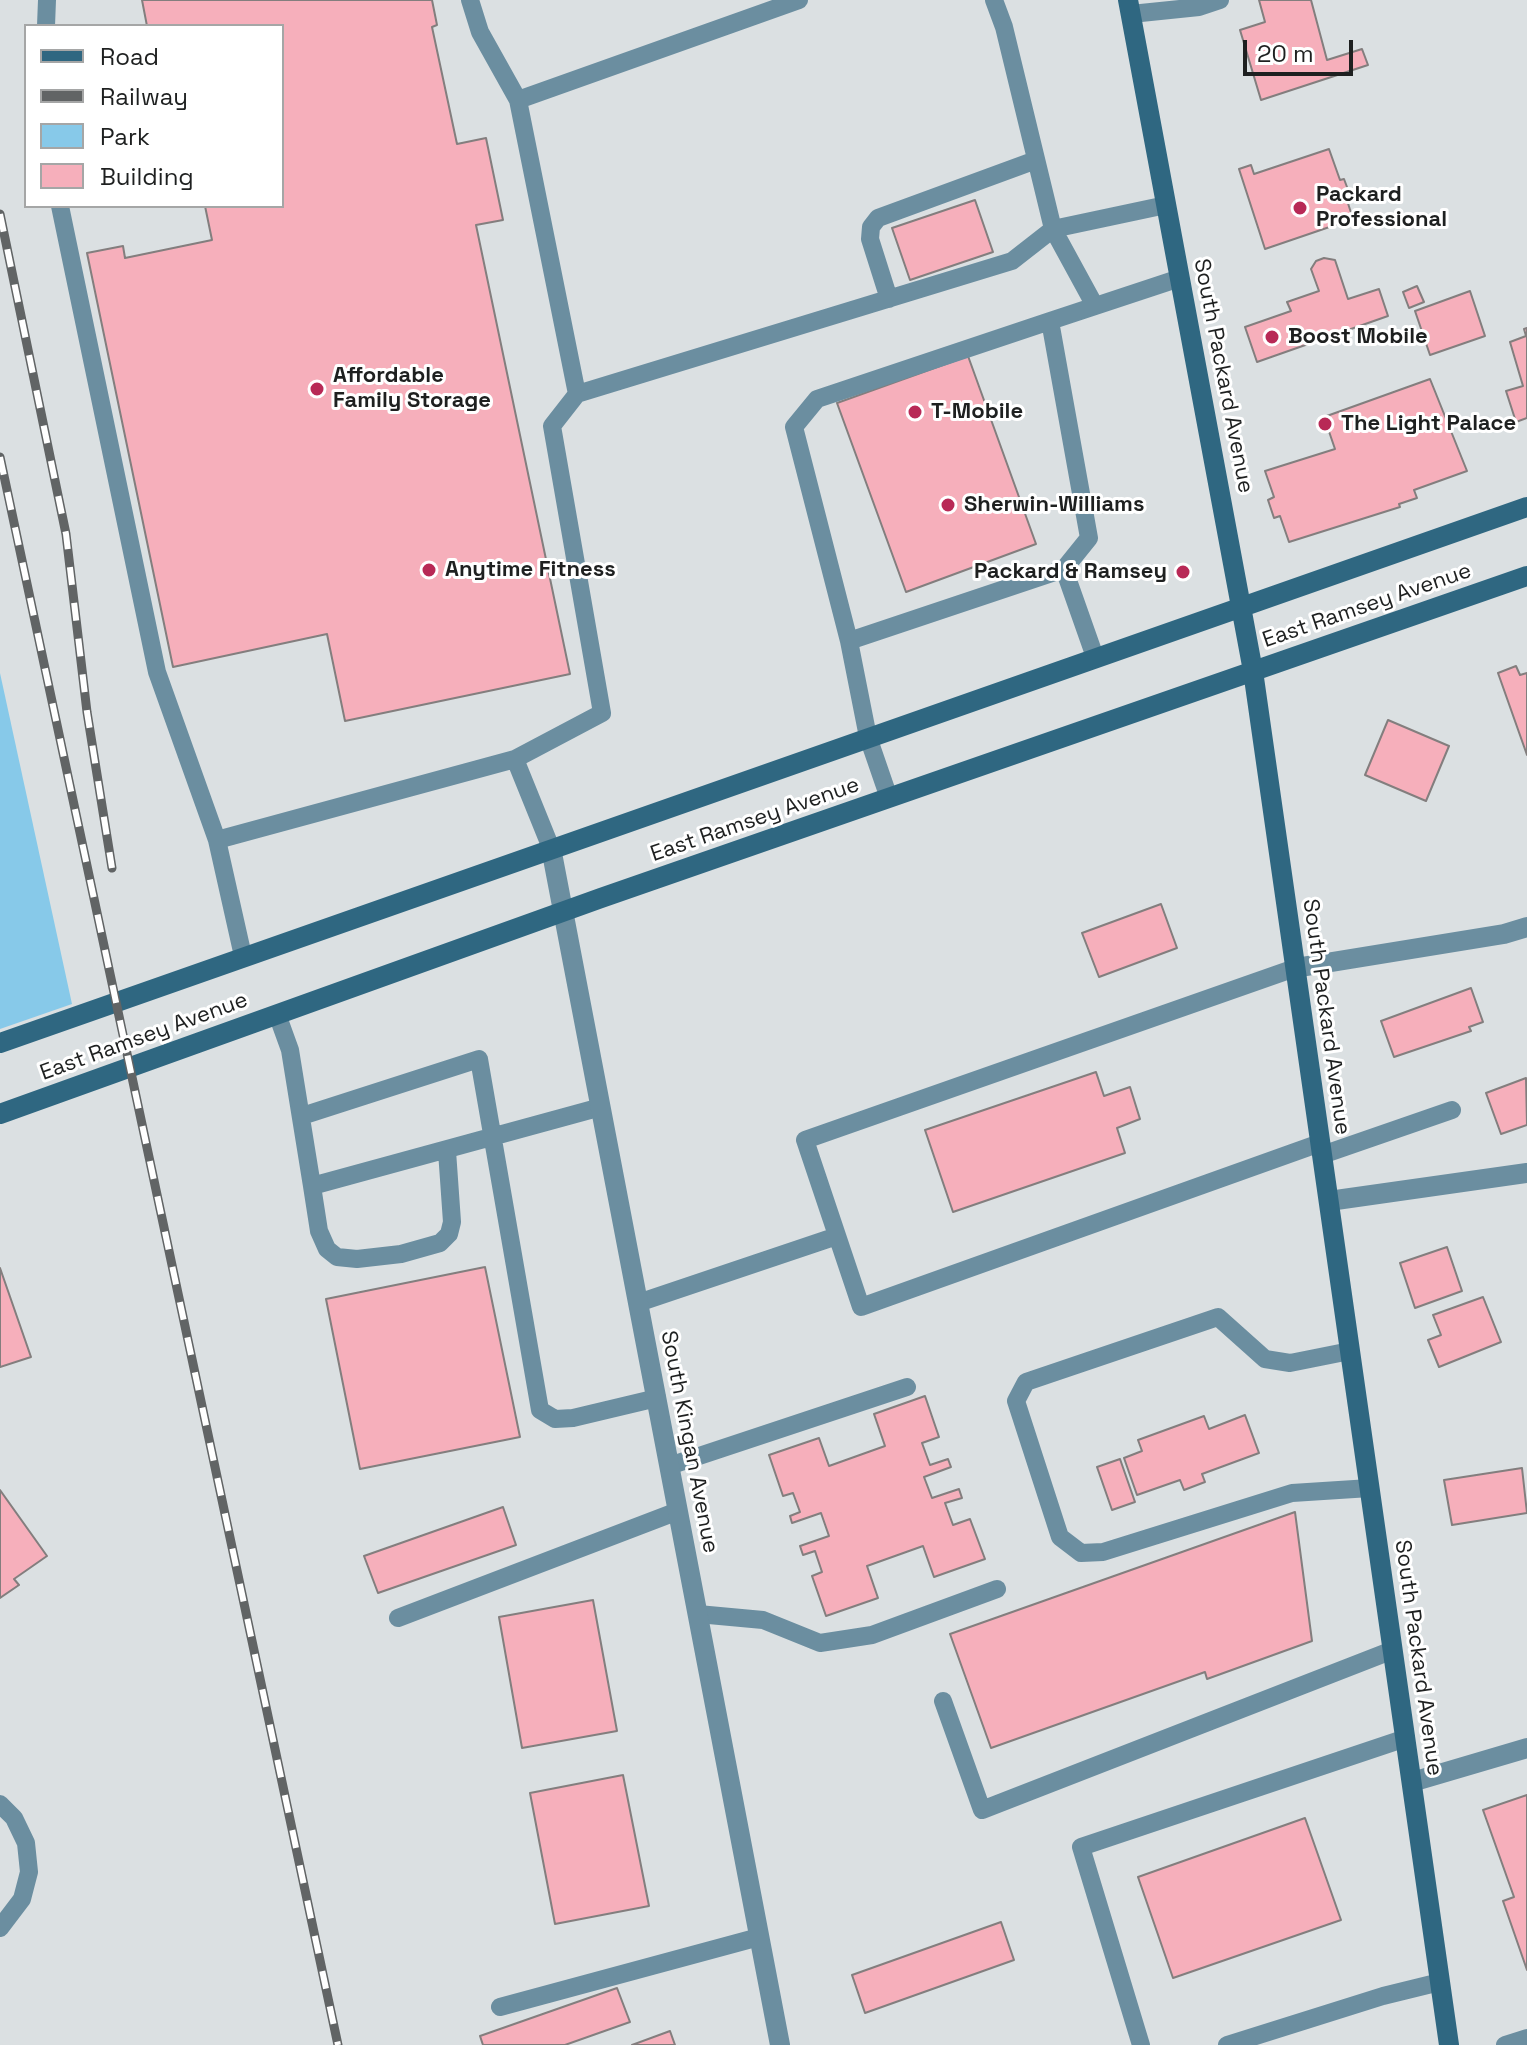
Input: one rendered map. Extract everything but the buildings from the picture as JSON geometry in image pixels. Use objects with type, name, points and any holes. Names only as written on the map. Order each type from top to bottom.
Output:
[{"type":"street","name":"South Packard Avenue","points":[[1129,7],[1253,671],[1449,2045]]},
{"type":"street","name":"East Ramsey Avenue","points":[[0,1043],[1527,507]]},
{"type":"street","name":"East Ramsey Avenue","points":[[0,1114],[564,912],[1527,576]]},
{"type":"street","name":"South Kingan Avenue","points":[[551,848],[780,2045]]},
{"type":"street","points":[[1295,968],[1504,934],[1527,927]]},
{"type":"street","points":[[1329,1201],[1527,1173]]},
{"type":"street","points":[[1412,1782],[1527,1748]]},
{"type":"lane","points":[[46,24],[47,0]]},
{"type":"lane","points":[[470,0],[480,32],[518,100],[577,394]]},
{"type":"lane","points":[[518,100],[799,0]]},
{"type":"lane","points":[[994,0],[1053,229],[1095,306]]},
{"type":"lane","points":[[1129,7],[1199,7],[1220,0]]},
{"type":"lane","points":[[889,299],[870,239],[871,227],[878,218],[1036,160]]},
{"type":"lane","points":[[217,840],[515,759],[602,713],[552,426],[577,394],[1012,261],[1053,229],[1166,205]]},
{"type":"lane","points":[[60,208],[157,672],[217,840],[243,956]]},
{"type":"lane","points":[[889,798],[868,737],[849,641],[794,427],[817,399],[1180,278]]},
{"type":"lane","points":[[849,641],[1064,569],[1089,538],[1050,321]]},
{"type":"lane","points":[[1064,569],[1095,657]]},
{"type":"lane","points":[[515,759],[551,848]]},
{"type":"lane","points":[[1295,968],[805,1140],[861,1307],[1321,1149],[1452,1110]]},
{"type":"lane","points":[[277,1014],[290,1050],[319,1231],[327,1249],[337,1257],[357,1259],[401,1254],[440,1243],[449,1234],[452,1222],[447,1151]]},
{"type":"lane","points":[[302,1116],[479,1059],[540,1410],[555,1419],[573,1418],[657,1398]]},
{"type":"lane","points":[[312,1186],[447,1151],[490,1135],[556,1122],[601,1107]]},
{"type":"lane","points":[[638,1303],[837,1236]]},
{"type":"lane","points":[[1350,1351],[1290,1363],[1265,1359],[1218,1317],[1026,1382],[1016,1401],[1060,1537],[1081,1553],[1103,1552],[1292,1493],[1370,1488]]},
{"type":"lane","points":[[669,1466],[907,1387]]},
{"type":"lane","points":[[398,1618],[678,1511]]},
{"type":"lane","points":[[698,1614],[763,1620],[820,1643],[872,1635],[997,1589]]},
{"type":"lane","points":[[943,1701],[982,1810],[1393,1650]]},
{"type":"lane","points":[[1141,2045],[1081,1847],[1406,1738]]},
{"type":"lane","points":[[0,1804],[14,1818],[26,1843],[29,1872],[22,1899],[0,1928]]},
{"type":"lane","points":[[500,2007],[759,1937]]},
{"type":"lane","points":[[1227,2045],[1383,1996],[1440,1982]]},
{"type":"lane","points":[[1505,2045],[1527,2038]]},
{"type":"green space","points":[[0,673],[72,1004],[0,1029]]},
{"type":"railway","points":[[0,214],[66,534],[87,712],[112,868]]},
{"type":"railway","points":[[0,457],[338,2045]]},
{"type":"place","name":"Packard Professional","points":[[1300,208]]},
{"type":"place","name":"Boost Mobile","points":[[1272,337]]},
{"type":"place","name":"Affordable Family Storage","points":[[317,389]]},
{"type":"place","name":"T-Mobile","points":[[915,412]]},
{"type":"place","name":"The Light Palace","points":[[1325,424]]},
{"type":"place","name":"Sherwin-Williams","points":[[948,505]]},
{"type":"place","name":"Anytime Fitness","points":[[429,570]]},
{"type":"place","name":"Packard & Ramsey","points":[[1183,572]]}]
